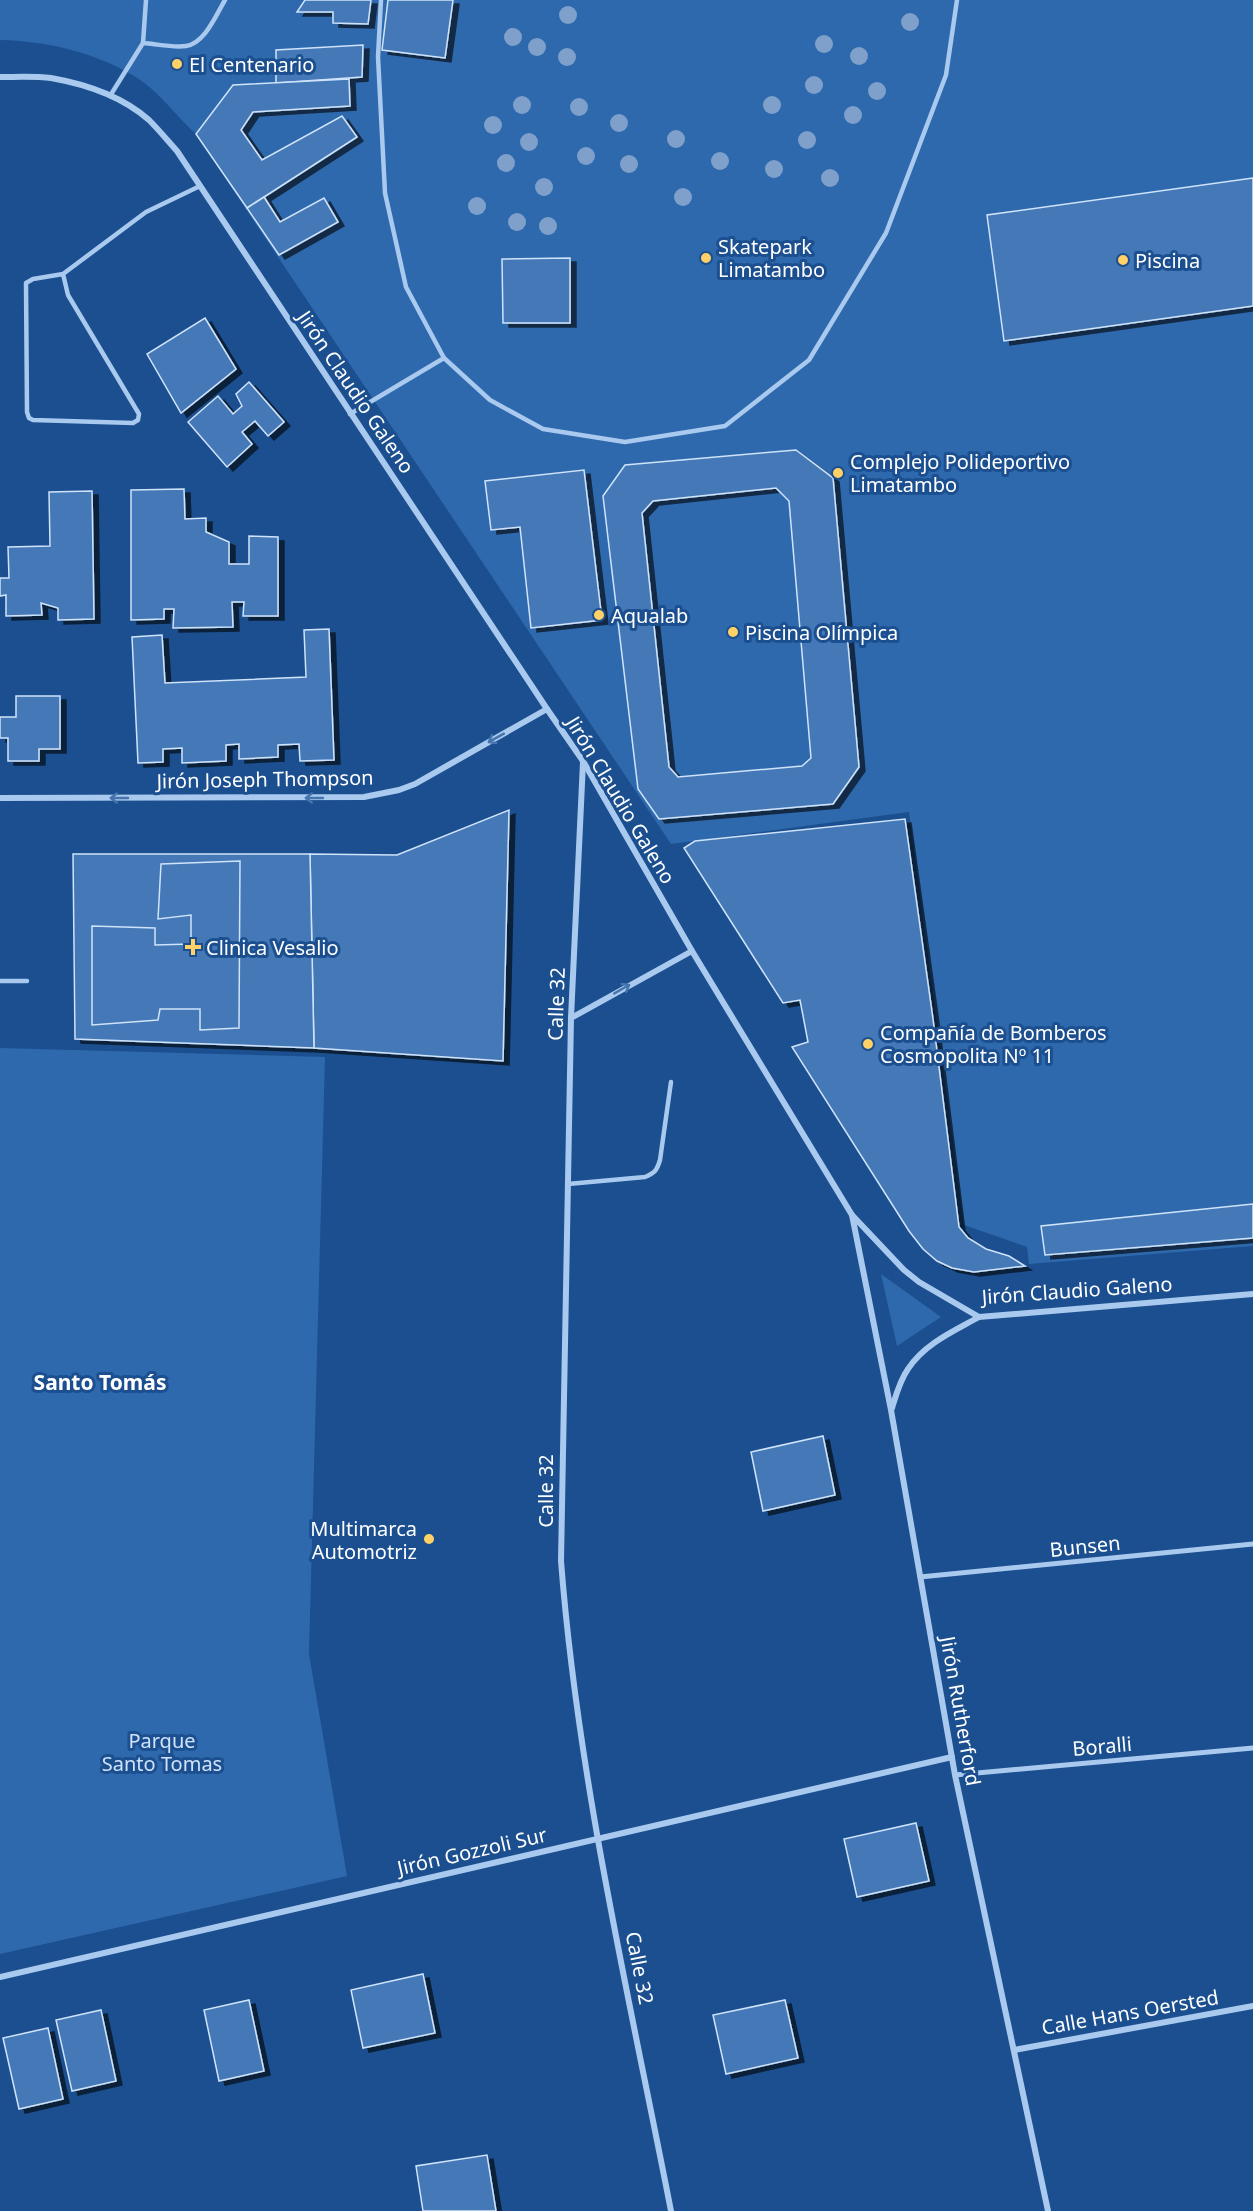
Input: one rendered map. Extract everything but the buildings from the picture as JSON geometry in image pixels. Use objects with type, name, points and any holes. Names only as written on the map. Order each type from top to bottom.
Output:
[{"type":"street","name":"Jirón Claudio Galeno","points":[[0,77],[50,78],[82,85],[110,96],[130,106],[148,120],[177,151],[546,710],[583,761],[692,951],[852,1215],[890,1257],[919,1282],[980,1317],[1253,1294]]},
{"type":"street","name":"Jirón Joseph Thompson","points":[[0,798],[364,797],[399,790],[415,784],[546,710]]},
{"type":"street","name":"Calle 32","points":[[583,761],[571,1018],[561,1561],[567,1634],[598,1840],[671,2211]]},
{"type":"street","points":[[571,1018],[692,951]]},
{"type":"street","name":"Jirón Rutherford","points":[[852,1215],[891,1410],[955,1774],[1048,2211]]},
{"type":"street","points":[[891,1410],[903,1378],[917,1358],[937,1341],[980,1317]]},
{"type":"street","name":"Bunsen","points":[[920,1577],[1253,1544]]},
{"type":"street","name":"Boralli","points":[[955,1774],[1253,1748]]},
{"type":"street","name":"Jirón Gozzoli Sur","points":[[0,1977],[952,1757]]},
{"type":"street","name":"Calle Hans Oersted","points":[[1014,2050],[1253,2006]]},
{"type":"lane","points":[[110,96],[143,43],[146,0]]},
{"type":"lane","points":[[143,43],[186,46],[195,43],[201,38],[225,0]]},
{"type":"lane","points":[[381,0],[378,57],[385,193],[406,287],[444,358],[490,400],[543,429],[625,442],[725,426],[809,360],[886,233],[946,75],[957,0]]},
{"type":"lane","points":[[63,274],[68,295],[139,414],[138,420],[133,423],[33,420],[28,416],[26,284],[29,280],[63,274],[146,212],[200,186]]},
{"type":"lane","points":[[350,414],[444,358]]},
{"type":"lane","points":[[0,981],[27,981]]},
{"type":"lane","points":[[568,1184],[645,1177],[654,1173],[660,1160],[670,1082]]},
{"type":"green space","name":"Complejo Polideportivo Limatambo","points":[[0,0],[1253,0],[1253,1246],[1029,1264],[1027,1247],[964,1225],[909,812],[671,844],[195,133],[151,88],[103,60],[69,49],[0,40]]},
{"type":"green space","name":"Parque Santo Tomas","points":[[0,1048],[325,1057],[309,1654],[347,1876],[0,1954]]},
{"type":"green space","points":[[881,1274],[941,1317],[897,1346]]},
{"type":"place","name":"El Centenario","points":[[177,64]]},
{"type":"place","name":"Skatepark Limatambo","points":[[706,258]]},
{"type":"place","name":"Piscina","points":[[1123,260]]},
{"type":"place","name":"Complejo Polideportivo Limatambo","points":[[838,473]]},
{"type":"place","name":"Aqualab","points":[[599,615]]},
{"type":"place","name":"Piscina Olímpica","points":[[733,632]]},
{"type":"place","name":"Clinica Vesalio","points":[[193,947]]},
{"type":"place","name":"Compañía de Bomberos Cosmopolita Nº 11","points":[[868,1044]]},
{"type":"place","name":"Multimarca Automotriz","points":[[429,1539]]},
{"type":"district","name":"Santo Tomás","points":[[100,1382]]}]
